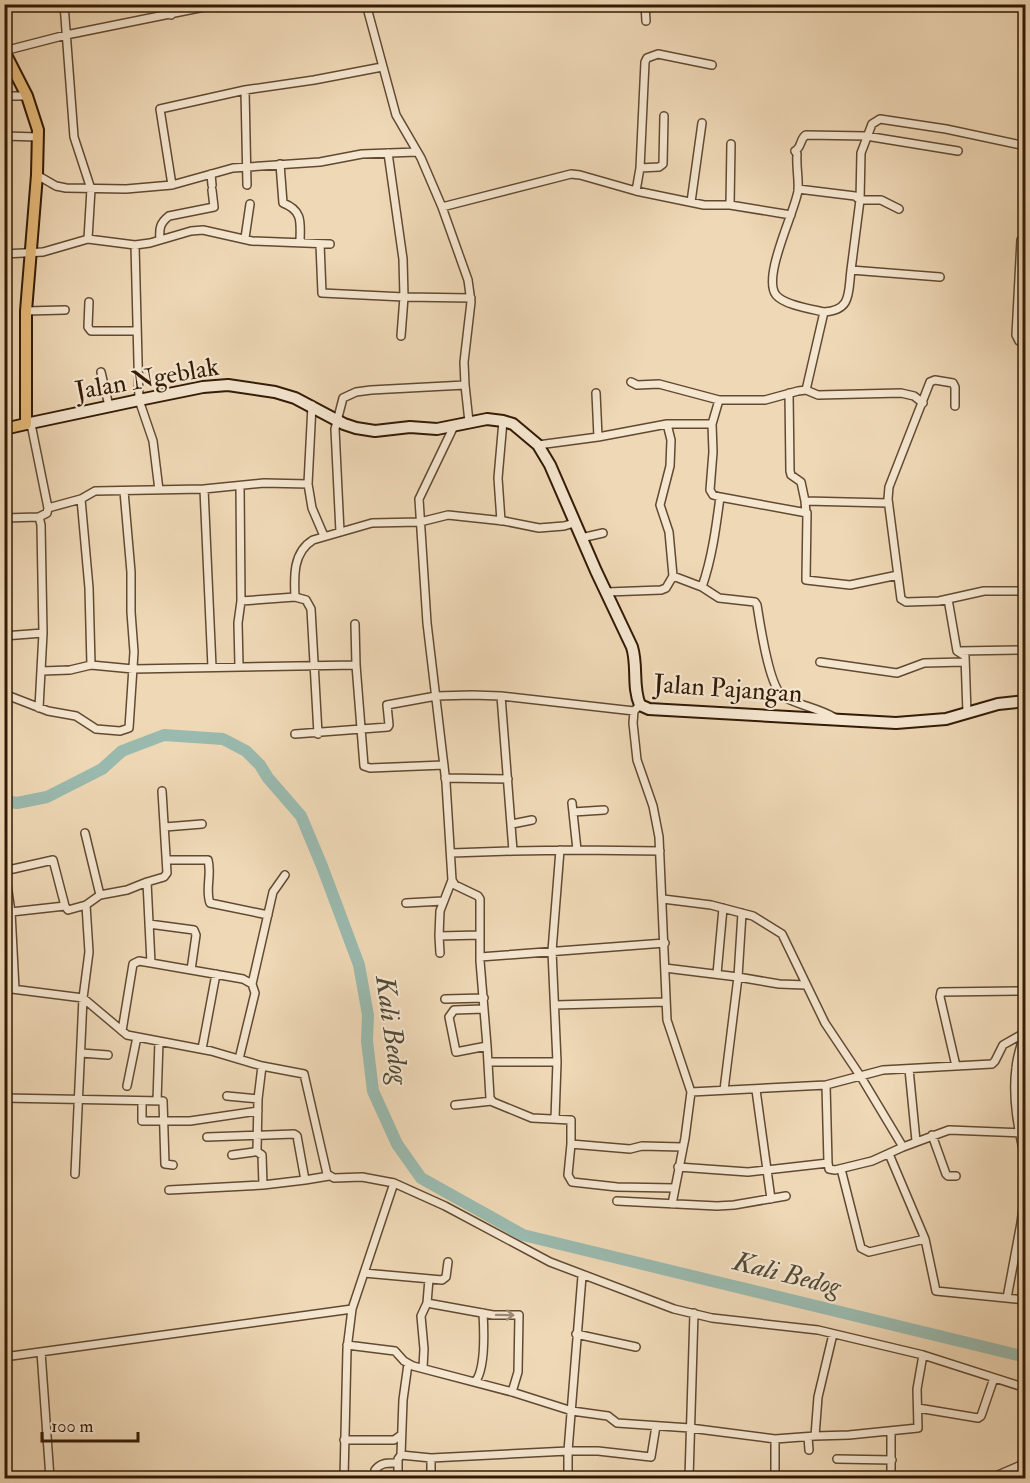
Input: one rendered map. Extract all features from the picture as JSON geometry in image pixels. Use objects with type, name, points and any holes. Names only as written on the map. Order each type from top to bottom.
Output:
[{"type":"main road","points":[[5,54],[37,121],[37,175],[26,311],[28,424]]},
{"type":"main road","name":"Jalan Ngeblak","points":[[4,429],[203,387],[228,386],[275,392],[312,405],[350,427],[375,431],[410,427],[437,429],[469,422]]},
{"type":"main road","points":[[469,422],[488,419],[503,421]]},
{"type":"main road","name":"Jalan Pajangan","points":[[503,421],[513,424],[538,445],[550,465],[574,523],[634,652],[637,708],[896,723],[938,720],[1002,703],[1026,701]]},
{"type":"street","points":[[64,4],[74,137],[91,189],[88,239]]},
{"type":"street","points":[[170,4],[171,15]]},
{"type":"street","points":[[5,54],[66,35],[219,4]]},
{"type":"street","points":[[366,4],[396,115],[417,152],[442,207],[468,280],[471,298],[464,362],[469,422]]},
{"type":"street","points":[[645,4],[646,21]]},
{"type":"street","points":[[636,191],[640,168],[646,58],[658,54],[712,64]]},
{"type":"street","points":[[172,185],[160,109],[246,90],[382,67]]},
{"type":"street","points":[[246,90],[248,185]]},
{"type":"street","points":[[4,96],[27,96]]},
{"type":"street","points":[[640,168],[662,165],[664,116]]},
{"type":"street","points":[[958,151],[866,136],[804,135],[800,147],[795,151],[798,189],[777,252],[772,281],[774,291],[780,299],[804,308],[824,312],[837,311],[844,306],[847,300],[860,200],[861,153],[866,136],[869,127],[880,120],[946,129],[1026,146]]},
{"type":"street","points":[[692,202],[702,123]]},
{"type":"street","points":[[4,136],[38,138]]},
{"type":"street","points":[[730,205],[731,144]]},
{"type":"street","points":[[37,175],[56,186],[66,188],[126,189],[172,185],[247,166],[314,163],[362,153],[417,152]]},
{"type":"street","points":[[388,153],[403,259],[404,297],[401,336]]},
{"type":"street","points":[[280,164],[282,196],[284,203],[297,210],[300,243]]},
{"type":"street","points":[[160,240],[159,228],[169,216],[214,207],[211,174]]},
{"type":"street","points":[[442,207],[571,174],[636,191],[704,205],[730,205],[791,215]]},
{"type":"street","points":[[798,189],[855,196],[860,200],[881,200],[899,209]]},
{"type":"street","points":[[245,238],[250,204]]},
{"type":"street","points":[[4,254],[43,252],[88,239],[135,245],[202,230],[252,241],[330,244]]},
{"type":"street","points":[[1021,240],[1016,335],[1019,341],[1026,343]]},
{"type":"street","points":[[320,244],[322,293],[471,298]]},
{"type":"street","points":[[135,245],[139,400],[153,441],[159,490]]},
{"type":"street","points":[[851,270],[940,277]]},
{"type":"street","points":[[89,302],[88,327],[91,331],[137,331]]},
{"type":"street","points":[[26,311],[65,310]]},
{"type":"street","points":[[806,390],[824,312]]},
{"type":"street","points":[[101,372],[109,406]]},
{"type":"street","points":[[955,406],[953,383],[935,380],[930,382],[889,487],[888,503],[901,598],[903,602],[948,599],[984,591],[1026,591]]},
{"type":"street","points":[[632,382],[637,385],[659,384],[719,400],[765,400],[806,390],[818,395],[901,393],[914,396],[923,403]]},
{"type":"street","points":[[340,532],[335,429],[339,421],[343,398],[356,392],[465,385]]},
{"type":"street","points":[[596,393],[598,437]]},
{"type":"street","points":[[789,393],[790,471],[791,475],[801,482],[808,516],[806,580],[850,585],[898,575]]},
{"type":"street","points":[[719,400],[712,424],[710,490],[712,495],[806,513]]},
{"type":"street","points":[[312,405],[308,484],[312,508],[324,536]]},
{"type":"street","points":[[501,521],[498,478],[503,421]]},
{"type":"street","points":[[4,518],[39,518],[47,513],[48,508],[28,424]]},
{"type":"street","points":[[538,445],[668,424],[712,424]]},
{"type":"street","points":[[607,592],[661,590],[666,588],[674,576],[669,532],[660,505],[669,466],[671,440],[668,424]]},
{"type":"street","points":[[440,953],[440,911],[452,880],[451,853],[428,623],[419,500],[454,426]]},
{"type":"street","points":[[48,508],[81,499],[95,491],[204,489],[264,483],[308,484]]},
{"type":"street","points":[[239,666],[240,486]]},
{"type":"street","points":[[204,489],[212,667]]},
{"type":"street","points":[[4,694],[39,708],[76,716],[99,729],[120,731],[127,730],[129,727],[133,669],[131,572],[124,491]]},
{"type":"street","points":[[702,587],[709,562],[720,497]]},
{"type":"street","points":[[81,499],[89,588],[91,665]]},
{"type":"street","points":[[805,501],[888,503]]},
{"type":"street","points":[[295,597],[296,564],[299,555],[308,543],[324,536],[372,523],[420,522],[448,515],[539,528],[574,523]]},
{"type":"street","points":[[39,518],[43,633],[39,708]]},
{"type":"street","points":[[581,538],[603,533]]},
{"type":"street","points":[[674,576],[702,587],[719,598],[756,603],[763,644],[778,693],[824,711],[837,719]]},
{"type":"street","points":[[241,601],[295,597],[306,600],[310,609],[318,734]]},
{"type":"street","points":[[948,599],[957,650],[964,654],[967,713]]},
{"type":"street","points":[[355,624],[363,763],[366,767],[444,765]]},
{"type":"street","points":[[4,636],[43,633]]},
{"type":"street","points":[[957,650],[966,652],[1026,650]]},
{"type":"street","points":[[819,662],[897,673],[924,663],[964,662]]},
{"type":"street","points":[[42,671],[91,665],[133,669],[356,665]]},
{"type":"street","points":[[295,734],[388,727],[387,705],[436,696],[501,696],[637,708],[637,760],[653,806],[660,851],[667,1020],[691,1092],[672,1204]]},
{"type":"street","points":[[501,696],[513,851]]},
{"type":"street","points":[[445,777],[508,778]]},
{"type":"street","points":[[15,989],[11,912],[5,871],[53,860],[68,910],[86,905],[100,895],[127,890],[167,876],[162,791]]},
{"type":"street","points":[[572,803],[577,850]]},
{"type":"street","points":[[573,812],[604,810]]},
{"type":"street","points":[[512,825],[532,820]]},
{"type":"street","points":[[165,827],[202,824]]},
{"type":"street","points":[[85,833],[100,895]]},
{"type":"street","points":[[451,853],[560,850],[660,851]]},
{"type":"street","points":[[555,1119],[557,1062],[552,951],[560,850]]},
{"type":"street","points":[[167,860],[208,860],[210,903],[268,915]]},
{"type":"street","points":[[239,1059],[255,993],[252,984],[273,892],[285,875]]},
{"type":"street","points":[[452,880],[455,885],[479,897],[480,957],[492,1101]]},
{"type":"street","points":[[147,882],[151,963]]},
{"type":"street","points":[[663,899],[723,908],[753,916],[782,934],[825,1023],[903,1147]]},
{"type":"street","points":[[406,903],[443,901]]},
{"type":"street","points":[[75,1174],[83,998],[89,952],[86,905]]},
{"type":"street","points":[[11,912],[65,906]]},
{"type":"street","points":[[717,974],[723,908]]},
{"type":"street","points":[[724,1090],[738,977],[742,913]]},
{"type":"street","points":[[149,924],[194,930],[196,935],[191,970]]},
{"type":"street","points":[[440,936],[480,935]]},
{"type":"street","points":[[480,957],[665,943]]},
{"type":"street","points":[[122,1031],[133,964],[139,961],[243,979],[252,984]]},
{"type":"street","points":[[665,968],[779,984],[806,985]]},
{"type":"street","points":[[202,1049],[216,974]]},
{"type":"street","points":[[4,988],[83,998],[127,1035],[202,1049],[262,1066],[304,1074],[327,1173],[334,1178],[362,1177],[394,1183],[445,1206],[550,1262],[582,1276],[674,1309],[712,1318],[760,1322],[833,1334],[923,1355],[1026,1388]]},
{"type":"street","points":[[956,1066],[940,997],[941,992],[1026,991]]},
{"type":"street","points":[[445,999],[484,998]]},
{"type":"street","points":[[555,1005],[666,1002]]},
{"type":"street","points":[[484,1009],[454,1010],[448,1017],[456,1052],[487,1046]]},
{"type":"street","points":[[691,1092],[826,1085],[883,1070],[994,1063],[1003,1045],[1025,1031]]},
{"type":"street","points":[[1025,1031],[1016,1068],[1015,1084],[1026,1161]]},
{"type":"street","points":[[127,1086],[137,1037]]},
{"type":"street","points":[[157,1101],[159,1041]]},
{"type":"street","points":[[81,1053],[108,1055]]},
{"type":"street","points":[[488,1062],[557,1062]]},
{"type":"street","points":[[256,1151],[262,1066]]},
{"type":"street","points":[[909,1069],[916,1141]]},
{"type":"street","points":[[826,1085],[828,1163],[831,1170],[889,1154],[916,1141],[949,1130],[1022,1133]]},
{"type":"street","points":[[756,1089],[771,1199]]},
{"type":"street","points":[[227,1096],[258,1099]]},
{"type":"street","points":[[4,1098],[165,1102],[165,1164],[173,1165]]},
{"type":"street","points":[[142,1101],[142,1122],[197,1120],[258,1111]]},
{"type":"street","points":[[455,1105],[492,1101],[532,1118],[572,1121],[568,1175],[572,1182],[674,1188]]},
{"type":"street","points":[[207,1137],[258,1134],[296,1135],[305,1180]]},
{"type":"street","points":[[932,1135],[946,1174],[956,1176]]},
{"type":"street","points":[[571,1144],[630,1149],[642,1146],[682,1146]]},
{"type":"street","points":[[232,1155],[256,1151],[262,1155],[263,1185]]},
{"type":"street","points":[[889,1154],[926,1239],[937,1292],[1026,1300]]},
{"type":"street","points":[[678,1167],[748,1172],[828,1163]]},
{"type":"street","points":[[841,1169],[863,1251],[869,1252],[926,1239]]},
{"type":"street","points":[[169,1190],[263,1185],[305,1180],[327,1173]]},
{"type":"street","points":[[344,1479],[347,1345],[352,1309],[394,1183]]},
{"type":"street","points":[[1007,1298],[1026,1185]]},
{"type":"street","points":[[616,1201],[717,1206],[786,1196]]},
{"type":"street","points":[[364,1273],[444,1279],[448,1262]]},
{"type":"street","points":[[568,1479],[576,1334],[582,1276]]},
{"type":"street","points":[[423,1368],[424,1343],[421,1316],[427,1303],[429,1279]]},
{"type":"street","points":[[427,1303],[483,1313],[519,1315],[518,1372],[512,1392]]},
{"type":"street","points":[[4,1357],[352,1309]]},
{"type":"street","points":[[475,1382],[479,1377],[482,1363],[483,1313]]},
{"type":"street","points":[[689,1475],[694,1313]]},
{"type":"street","points":[[576,1334],[636,1347]]},
{"type":"street","points":[[809,1450],[818,1397],[833,1334]]},
{"type":"street","points":[[347,1345],[395,1351],[408,1364],[572,1411],[608,1416],[617,1423],[690,1428],[775,1439],[919,1427],[917,1389],[923,1355]]},
{"type":"street","points":[[41,1352],[50,1479]]},
{"type":"street","points":[[398,1479],[408,1364]]},
{"type":"street","points":[[918,1408],[978,1418],[994,1378]]},
{"type":"street","points":[[401,1455],[430,1458],[598,1451],[651,1457],[656,1426]]},
{"type":"street","points":[[891,1431],[891,1479]]},
{"type":"street","points":[[344,1440],[394,1440],[402,1435]]},
{"type":"street","points":[[775,1439],[775,1479]]},
{"type":"street","points":[[430,1458],[431,1479]]},
{"type":"street","points":[[837,1459],[892,1460]]},
{"type":"street","points":[[375,1479],[375,1470],[378,1466],[398,1463]]},
{"type":"street","points":[[991,1479],[1026,1463]]},
{"type":"waterway","name":"Kali Bedog","points":[[4,801],[17,803],[47,797],[102,769],[122,751],[164,735],[223,739],[246,751],[301,816],[322,866],[359,965],[368,1015],[367,1041],[373,1091],[397,1144],[421,1178],[523,1235],[1026,1357]]}]
